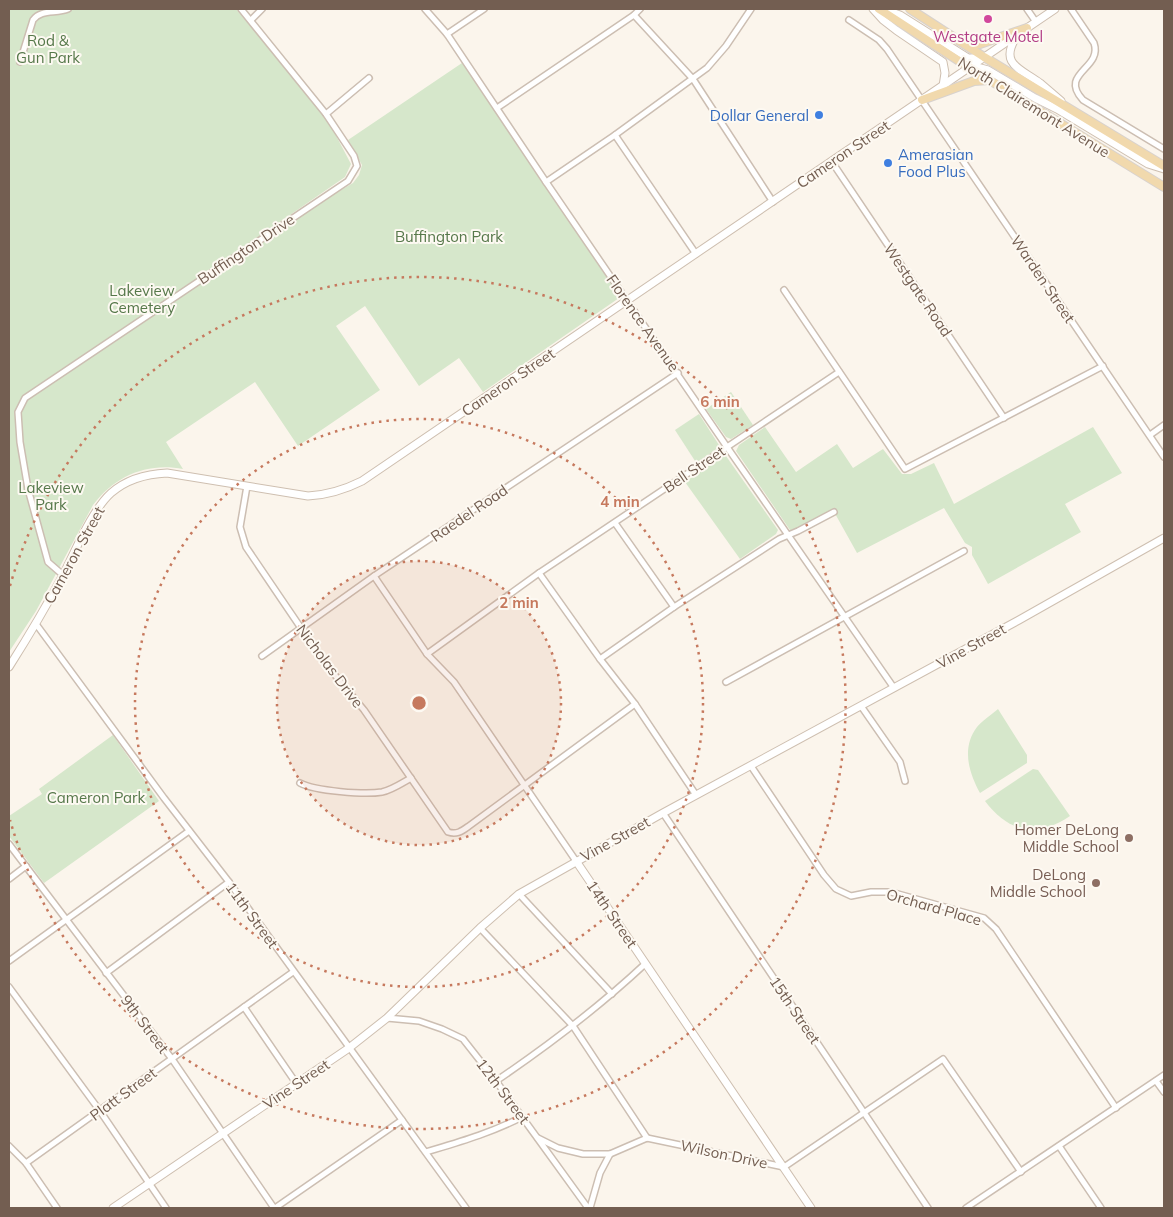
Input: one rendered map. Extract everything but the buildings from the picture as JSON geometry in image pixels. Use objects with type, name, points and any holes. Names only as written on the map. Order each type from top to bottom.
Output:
[{"type":"main road","points":[[873,9],[889,25],[943,62],[945,72],[943,86]]},
{"type":"main road","points":[[881,9],[900,16],[968,58],[978,59],[984,57]]},
{"type":"main road","name":"North Clairemont Avenue","points":[[881,9],[970,68],[1164,187]]},
{"type":"main road","name":"North Clairemont Avenue","points":[[910,9],[1164,168]]},
{"type":"main road","name":"Cameron Street","points":[[9,667],[36,624],[102,504],[109,495],[132,480],[143,475],[167,473],[308,496],[322,496],[362,481],[1055,9]]},
{"type":"main road","points":[[964,44],[977,45],[1027,28]]},
{"type":"main road","points":[[1018,34],[1009,51],[1009,57],[1013,65],[1039,82],[1069,108]]},
{"type":"main road","points":[[970,68],[977,67],[988,70],[1148,164],[1164,168]]},
{"type":"main road","points":[[922,100],[974,81],[990,80]]},
{"type":"main road","name":"Vine Street","points":[[113,1208],[349,1048],[387,1018],[480,928],[519,894],[576,860],[894,688],[1164,538]]},
{"type":"main road","name":"14th Street","points":[[576,860],[811,1208]]},
{"type":"street","points":[[20,62],[35,17],[45,12],[68,9]]},
{"type":"street","name":"Buffington Drive","points":[[63,575],[48,562],[28,489],[20,442],[18,412],[25,398],[348,181],[357,166],[354,156],[326,114],[241,9]]},
{"type":"street","points":[[251,20],[262,9]]},
{"type":"street","name":"Florence Avenue","points":[[426,9],[447,34],[727,447],[894,688]]},
{"type":"street","points":[[447,34],[484,9]]},
{"type":"street","points":[[497,108],[634,15],[640,9]]},
{"type":"street","points":[[546,182],[615,135],[707,68],[726,46],[751,9]]},
{"type":"street","points":[[1027,9],[1036,22]]},
{"type":"street","points":[[1071,9],[1096,48],[1093,60],[1079,74],[1076,81],[1077,91],[1080,96],[1164,149]]},
{"type":"street","points":[[634,15],[692,79],[773,202]]},
{"type":"street","name":"Warden Street","points":[[849,20],[879,40],[887,48],[1164,457]]},
{"type":"street","points":[[326,114],[369,78]]},
{"type":"street","points":[[615,135],[696,254]]},
{"type":"street","name":"Westgate Road","points":[[832,162],[1004,418]]},
{"type":"street","points":[[784,290],[905,469],[1103,366]]},
{"type":"street","name":"Bell Street","points":[[427,654],[539,573],[839,372]]},
{"type":"street","name":"Raedel Road","points":[[262,656],[374,576],[678,373]]},
{"type":"street","points":[[1150,435],[1164,425]]},
{"type":"street","name":"Nicholas Drive","points":[[247,486],[240,527],[246,547],[335,677],[364,710],[448,832],[453,834],[460,832],[526,786]]},
{"type":"street","points":[[600,659],[674,607],[779,538],[834,512]]},
{"type":"street","points":[[616,523],[674,607]]},
{"type":"street","points":[[726,682],[964,551]]},
{"type":"street","points":[[539,573],[600,659],[635,704],[696,795]]},
{"type":"street","name":"14th Street","points":[[374,576],[427,654],[454,682],[576,860]]},
{"type":"street","name":"11th Street","points":[[36,624],[229,882],[464,1207]]},
{"type":"street","points":[[526,786],[635,704]]},
{"type":"street","points":[[861,706],[900,762],[905,781]]},
{"type":"street","name":"Orchard Place","points":[[751,766],[824,875],[836,889],[851,896],[871,892],[891,892],[984,918],[996,929],[1116,1108]]},
{"type":"street","points":[[300,783],[308,788],[374,792],[388,790],[411,778]]},
{"type":"street","name":"15th Street","points":[[663,813],[928,1208]]},
{"type":"street","points":[[9,961],[189,831]]},
{"type":"street","name":"9th Street","points":[[9,844],[172,1059],[274,1208]]},
{"type":"street","points":[[9,879],[26,866]]},
{"type":"street","points":[[106,973],[229,882]]},
{"type":"street","points":[[519,894],[612,994]]},
{"type":"street","points":[[480,928],[573,1026],[648,1138],[610,1154],[583,1154],[558,1148],[538,1138]]},
{"type":"street","points":[[496,1081],[573,1026],[645,964]]},
{"type":"street","name":"Platt Street","points":[[26,1163],[293,972]]},
{"type":"street","points":[[9,987],[100,1111],[166,1208]]},
{"type":"street","points":[[244,1007],[296,1083]]},
{"type":"street","name":"12th Street","points":[[387,1018],[419,1021],[464,1039],[589,1208]]},
{"type":"street","name":"Wilson Drive","points":[[648,1138],[784,1167],[943,1059],[1021,1172]]},
{"type":"street","points":[[966,1208],[1164,1075]]},
{"type":"street","points":[[1156,1081],[1164,1092]]},
{"type":"street","points":[[426,1152],[484,1135],[522,1117]]},
{"type":"street","points":[[274,1208],[402,1120]]},
{"type":"street","points":[[9,1146],[26,1163],[58,1208]]},
{"type":"street","points":[[1059,1146],[1100,1208]]},
{"type":"street","points":[[589,1208],[600,1173],[610,1154]]},
{"type":"green space","points":[[9,9],[236,9],[312,100],[332,128],[351,164],[345,177],[261,235],[261,240],[353,183],[359,175],[362,165],[348,140],[462,63],[619,298],[483,392],[459,358],[419,386],[365,306],[336,326],[380,390],[298,446],[255,382],[166,442],[183,469],[170,467],[145,470],[122,479],[102,495],[93,505],[36,611],[9,652]]},
{"type":"green space","points":[[731,392],[753,425],[731,439],[726,437],[706,409]]},
{"type":"green space","points":[[699,414],[719,445],[697,464],[675,430]]},
{"type":"green space","points":[[765,427],[796,472],[837,444],[853,468],[883,449],[902,474],[911,474],[934,463],[954,504],[1093,427],[1122,473],[1065,504],[1081,532],[988,584],[972,555],[972,547],[965,543],[944,508],[857,553],[833,510],[797,529],[790,530],[736,451],[739,445]]},
{"type":"green space","points":[[726,456],[778,530],[776,534],[740,559],[685,482]]},
{"type":"green space","points":[[998,709],[1027,755],[1027,763],[980,793],[968,760],[969,743],[977,727]]},
{"type":"green space","name":"Cameron Park","points":[[113,735],[159,801],[44,883],[9,836],[9,816],[42,794],[39,789]]},
{"type":"green space","points":[[1033,769],[1038,770],[1070,816],[1046,827],[1024,829],[1004,820],[985,801]]},
{"type":"place","name":"Westgate Motel","points":[[988,19]]},
{"type":"place","name":"Dollar General","points":[[819,115]]},
{"type":"place","name":"Amerasian Food Plus","points":[[888,163]]},
{"type":"place","name":"Homer DeLong Middle School","points":[[1129,838]]},
{"type":"place","name":"DeLong Middle School","points":[[1096,883]]},
{"type":"park label","name":"Rod & Gun Park","points":[[48,48]]},
{"type":"park label","name":"Buffington Park","points":[[449,236]]},
{"type":"park label","name":"Lakeview Cemetery","points":[[142,298]]},
{"type":"park label","name":"Lakeview Park","points":[[51,496]]}]
